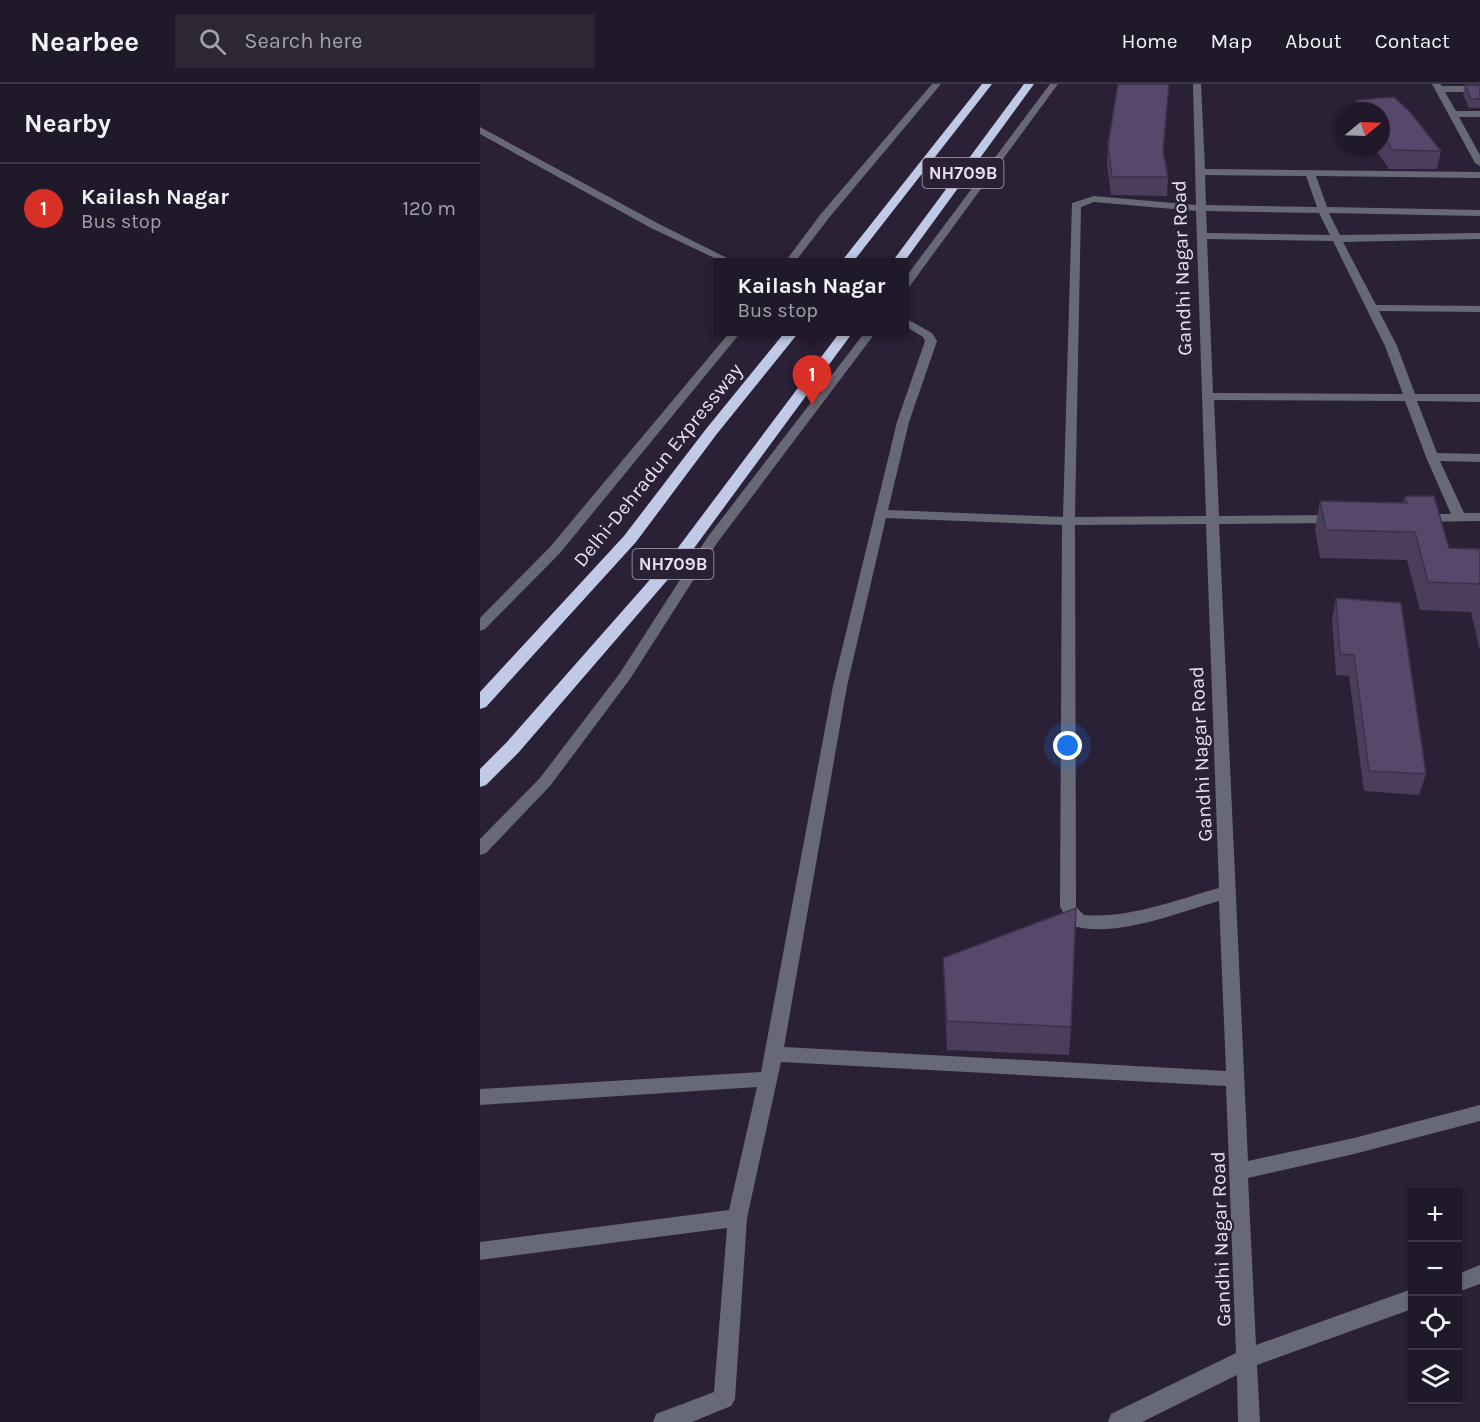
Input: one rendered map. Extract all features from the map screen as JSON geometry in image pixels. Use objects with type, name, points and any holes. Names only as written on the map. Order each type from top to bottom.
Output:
[{"type":"highway","name":"NH709B","points":[[850,258],[987,84]]},
{"type":"highway","name":"NH709B","points":[[901,258],[1029,84]]},
{"type":"highway","name":"Delhi-Dehradun Expressway","points":[[480,703],[630,539],[711,432],[789,336]]},
{"type":"highway","name":"NH709B","points":[[480,780],[513,747],[683,552],[843,336]]},
{"type":"street","points":[[793,258],[824,217],[937,84]]},
{"type":"street","points":[[909,280],[1054,84]]},
{"type":"street","name":"Gandhi Nagar Road","points":[[1197,84],[1212,521],[1249,1422]]},
{"type":"street","points":[[1438,87],[1480,89]]},
{"type":"street","points":[[1438,87],[1480,163]]},
{"type":"street","points":[[1452,114],[1480,114]]},
{"type":"street","points":[[480,130],[655,226],[722,258]]},
{"type":"street","points":[[1200,172],[1480,176]]},
{"type":"street","points":[[1310,173],[1323,211],[1336,239],[1391,346],[1432,457],[1459,517]]},
{"type":"street","points":[[1229,892],[1111,922],[1090,924],[1080,922],[1071,916],[1068,906],[1070,520],[1077,203],[1094,199],[1200,208],[1480,213]]},
{"type":"street","points":[[1202,236],[1336,239],[1480,236]]},
{"type":"street","points":[[1371,308],[1480,309]]},
{"type":"street","points":[[664,1422],[724,1399],[737,1218],[774,1054],[840,686],[903,422],[931,340],[928,335],[909,323]]},
{"type":"street","points":[[480,626],[555,549],[732,336]]},
{"type":"street","points":[[480,849],[545,782],[612,694],[712,541],[867,336]]},
{"type":"street","points":[[1208,396],[1480,398]]},
{"type":"street","points":[[1432,457],[1480,458]]},
{"type":"street","points":[[882,514],[1070,520],[1353,519]]},
{"type":"street","points":[[1412,518],[1480,517]]},
{"type":"street","points":[[774,1054],[1235,1079]]},
{"type":"street","points":[[480,1096],[768,1079]]},
{"type":"street","points":[[1239,1171],[1354,1146],[1480,1113]]},
{"type":"street","points":[[480,1251],[737,1218]]},
{"type":"street","points":[[1462,1281],[1480,1274]]},
{"type":"street","points":[[1119,1422],[1246,1359],[1408,1301]]},
{"type":"building","points":[[1118,84],[1169,84],[1163,151],[1168,177],[1112,177],[1108,145]]},
{"type":"building","points":[[1465,85],[1480,85],[1480,99],[1471,99]]},
{"type":"building","points":[[1394,97],[1410,112],[1441,151],[1393,150],[1390,146],[1390,102],[1357,102],[1356,100]]},
{"type":"building","points":[[1405,496],[1434,496],[1449,548],[1480,549],[1480,584],[1428,582],[1415,532],[1326,530],[1320,501],[1407,503]]},
{"type":"building","points":[[1336,598],[1401,603],[1426,774],[1369,771],[1354,655],[1340,654]]},
{"type":"building","points":[[1076,908],[1071,1027],[947,1021],[943,958]]},
{"type":"place","name":"Kailash Nagar","points":[[812,405]]}]
